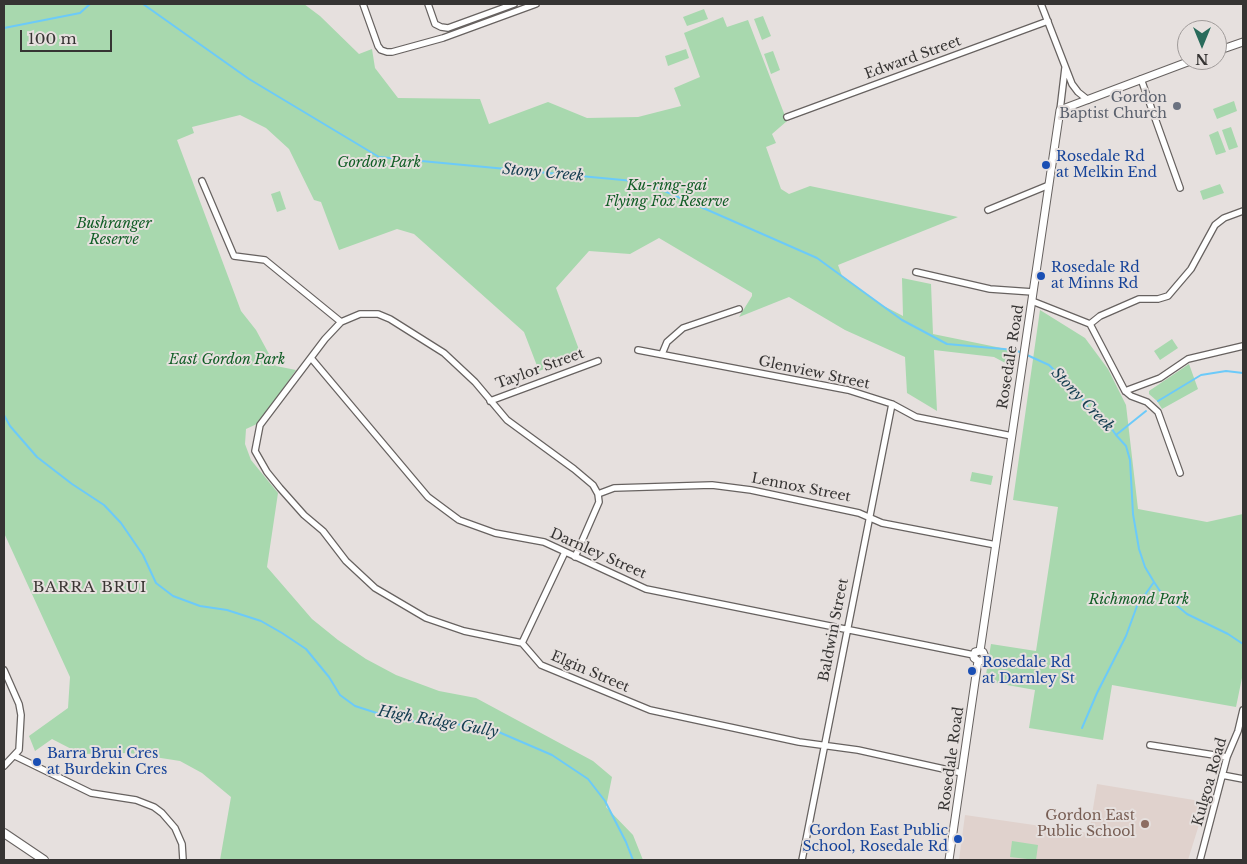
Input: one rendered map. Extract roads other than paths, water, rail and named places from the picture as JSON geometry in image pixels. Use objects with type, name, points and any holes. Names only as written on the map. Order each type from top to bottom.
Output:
[{"type":"main road","points":[[4,833],[44,860]]},
{"type":"street","points":[[363,4],[378,46],[382,50],[392,52],[443,38],[536,4]]},
{"type":"street","points":[[428,4],[435,24],[441,28],[448,28],[514,4]]},
{"type":"street","name":"Rosedale Road","points":[[1041,4],[1074,88],[1088,100]]},
{"type":"street","name":"Edward Street","points":[[787,117],[1048,21]]},
{"type":"street","points":[[1227,48],[1243,42]]},
{"type":"street","name":"Rosedale Road","points":[[949,860],[977,656],[996,545],[1065,66]]},
{"type":"street","points":[[1060,110],[1177,66]]},
{"type":"street","points":[[1141,79],[1180,188]]},
{"type":"street","points":[[202,181],[234,256],[264,260],[341,322]]},
{"type":"street","points":[[988,210],[1049,185]]},
{"type":"street","points":[[1090,324],[1100,316],[1139,299],[1158,299],[1168,296],[1190,269],[1215,225],[1224,218],[1243,211]]},
{"type":"street","points":[[916,272],[990,289],[1033,292]]},
{"type":"street","points":[[1032,301],[1090,324],[1125,391],[1131,396],[1147,402],[1158,412],[1180,473]]},
{"type":"street","points":[[662,354],[667,342],[683,328],[739,309]]},
{"type":"street","points":[[565,552],[522,643],[464,631],[426,618],[375,588],[346,561],[323,532],[304,515],[280,488],[267,472],[255,451],[260,425],[324,339],[341,322],[360,314],[378,314],[444,353],[475,382],[507,420],[593,485],[598,494],[599,502],[575,556]]},
{"type":"street","points":[[1125,391],[1160,378],[1188,359],[1243,346]]},
{"type":"street","name":"Glenview Street","points":[[638,350],[848,390],[892,404],[916,417],[1012,436]]},
{"type":"street","name":"Darnley Street","points":[[311,358],[428,497],[459,520],[495,533],[544,542],[646,589],[977,656]]},
{"type":"street","name":"Taylor Street","points":[[490,401],[598,361]]},
{"type":"street","name":"Baldwin Street","points":[[802,860],[892,404]]},
{"type":"street","name":"Lennox Street","points":[[598,494],[614,488],[712,485],[751,490],[859,513],[882,523],[996,545]]},
{"type":"street","name":"Elgin Street","points":[[522,643],[541,665],[650,710],[799,742],[858,750],[962,773]]},
{"type":"street","points":[[4,670],[19,704],[21,715],[21,745],[15,756],[4,766]]},
{"type":"street","name":"Kulgoa Road","points":[[1200,860],[1227,757],[1238,731],[1243,710]]},
{"type":"street","points":[[1150,745],[1227,757]]},
{"type":"street","points":[[15,756],[91,793],[136,800],[154,807],[175,828],[182,844],[183,860]]},
{"type":"street","points":[[1222,775],[1243,780]]},
{"type":"waterway","points":[[4,28],[80,13],[90,4]]},
{"type":"waterway","name":"Stony Creek","points":[[143,4],[249,79],[379,157],[644,182],[817,258],[902,320],[947,344],[1015,350],[1022,353]]},
{"type":"waterway","name":"Stony Creek","points":[[1027,355],[1049,365],[1082,398],[1089,410],[1107,422],[1116,435],[1146,411]]},
{"type":"waterway","name":"Stony Creek","points":[[1158,401],[1201,375],[1226,371],[1243,373]]},
{"type":"waterway","name":"High Ridge Gully","points":[[4,415],[10,426],[37,457],[72,484],[104,505],[121,523],[143,555],[156,583],[173,596],[200,606],[227,610],[261,621],[282,633],[306,649],[329,677],[340,695],[355,706],[383,715],[417,722],[456,724],[494,730],[552,755],[588,779],[605,801],[633,860]]},
{"type":"waterway","points":[[1082,728],[1097,693],[1126,636],[1137,606],[1154,582],[1145,567],[1139,549],[1133,514],[1130,460],[1126,446],[1116,435]]},
{"type":"waterway","points":[[1154,582],[1162,594]]},
{"type":"waterway","points":[[1164,595],[1187,614],[1228,634],[1243,644]]},
{"type":"place","name":"Gordon Baptist Church","points":[[1177,106]]},
{"type":"place","name":"Rosedale Rd at Melkin End","points":[[1046,165]]},
{"type":"place","name":"Rosedale Rd at Minns Rd","points":[[1041,276]]},
{"type":"place","name":"Rosedale Rd at Darnley St","points":[[972,671]]},
{"type":"place","name":"Barra Brui Cres at Burdekin Cres","points":[[37,762]]},
{"type":"place","name":"Gordon East Public School","points":[[1145,824]]},
{"type":"place","name":"Gordon East Public School, Rosedale Rd","points":[[958,839]]},
{"type":"district","name":"BARRA BRUI","points":[[90,588]]},
{"type":"park label","name":"Gordon Park","points":[[379,163]]},
{"type":"park label","name":"Ku-ring-gai Flying Fox Reserve","points":[[667,194]]},
{"type":"park label","name":"Bushranger Reserve","points":[[114,232]]},
{"type":"park label","name":"East Gordon Park","points":[[227,360]]},
{"type":"park label","name":"Richmond Park","points":[[1139,600]]}]
